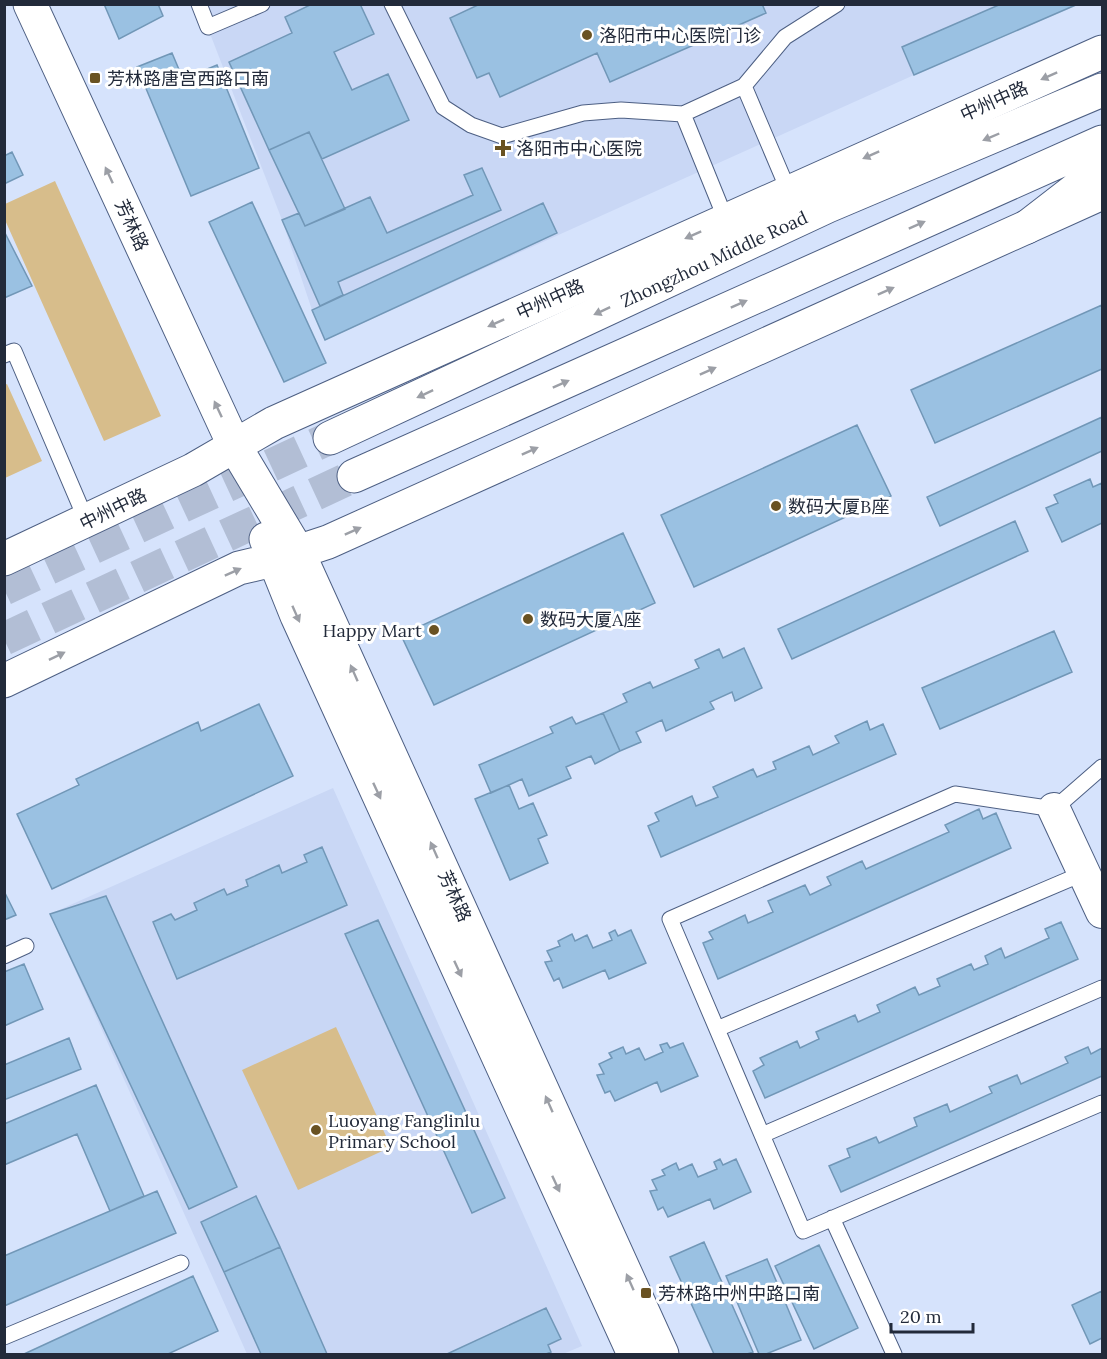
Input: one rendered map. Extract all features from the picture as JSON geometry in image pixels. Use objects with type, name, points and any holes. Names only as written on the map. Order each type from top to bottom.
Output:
[{"type":"main road","name":"芳林路","points":[[30,4],[285,556],[662,1354]]},
{"type":"main road","name":"中州中路","points":[[4,559],[194,470],[274,423],[1102,52]]},
{"type":"main road","name":"Zhongzhou Middle Road","points":[[330,438],[828,206],[1102,90]]},
{"type":"main road","points":[[354,476],[1102,142]]},
{"type":"main road","points":[[1027,227],[1102,169]]},
{"type":"main road","points":[[4,681],[239,568],[285,556],[339,537],[1102,193]]},
{"type":"main road","name":"芳林路","points":[[285,556],[634,1354]]},
{"type":"street","points":[[1054,809],[1102,912]]},
{"type":"lane","points":[[199,4],[208,27],[262,4]]},
{"type":"lane","points":[[392,4],[442,107],[471,124],[502,136],[583,113],[621,110],[683,114],[744,86],[785,37],[837,4]]},
{"type":"lane","points":[[744,86],[789,192]]},
{"type":"lane","points":[[683,114],[726,220]]},
{"type":"lane","points":[[4,355],[14,351],[87,522]]},
{"type":"lane","points":[[1102,767],[1054,809],[955,794],[670,919],[803,1231],[1102,1103]]},
{"type":"lane","points":[[717,1029],[1084,873]]},
{"type":"lane","points":[[4,956],[26,946]]},
{"type":"lane","points":[[762,1135],[1102,988]]},
{"type":"lane","points":[[832,1218],[894,1354]]},
{"type":"lane","points":[[4,1337],[181,1263]]},
{"type":"shaded area","name":"洛阳市中心医院","points":[[199,5],[1078,5],[914,75],[325,340],[312,310],[282,220]]},
{"type":"shaded area","points":[[55,181],[161,416],[104,441],[5,220],[5,204]]},
{"type":"shaded area","points":[[7,384],[42,461],[5,478],[4,385]]},
{"type":"shaded area","name":"Luoyang Fanglinlu Primary School","points":[[333,788],[582,1346],[563,1354],[247,1354],[50,914]]},
{"type":"shaded area","points":[[336,1027],[391,1147],[298,1190],[242,1070]]},
{"type":"building","points":[[104,4],[158,4],[163,16],[119,39]]},
{"type":"building","points":[[312,4],[360,4],[374,34],[334,52],[352,90],[388,74],[409,120],[322,159],[309,132],[269,150],[229,62],[292,33],[285,17]]},
{"type":"building","name":"洛阳市中心医院门诊","points":[[480,4],[762,4],[766,13],[610,82],[597,53],[500,97],[489,73],[477,78],[450,18]]},
{"type":"building","points":[[1001,4],[1078,4],[914,75],[902,47]]},
{"type":"building","points":[[172,53],[183,79],[217,65],[259,168],[191,196],[137,67]]},
{"type":"building","points":[[309,132],[345,209],[305,226],[269,150]]},
{"type":"building","points":[[12,152],[23,175],[4,184],[4,156]]},
{"type":"building","points":[[482,168],[501,210],[338,282],[343,295],[320,306],[282,220],[299,213],[305,226],[370,197],[387,233],[473,195],[464,175]]},
{"type":"building","points":[[252,202],[326,363],[284,382],[209,222]]},
{"type":"building","points":[[543,203],[557,233],[325,340],[312,310]]},
{"type":"building","points":[[4,231],[32,286],[4,298]]},
{"type":"building","points":[[1102,305],[1102,369],[935,443],[911,390]]},
{"type":"building","points":[[1102,417],[1102,451],[940,526],[927,497]]},
{"type":"building","name":"数码大厦B座","points":[[857,425],[891,496],[694,587],[661,515]]},
{"type":"building","points":[[1090,479],[1093,487],[1102,483],[1102,523],[1062,542],[1046,508],[1058,503],[1054,495]]},
{"type":"building","points":[[1015,521],[1028,551],[792,659],[778,629]]},
{"type":"building","name":"数码大厦A座","points":[[623,533],[655,603],[434,705],[401,635]]},
{"type":"building","points":[[1054,631],[1072,672],[940,729],[922,688]]},
{"type":"building","points":[[744,648],[762,688],[735,701],[732,692],[710,702],[714,709],[666,731],[662,720],[636,732],[641,742],[620,751],[603,713],[627,702],[623,694],[650,682],[653,688],[699,668],[695,660],[719,649],[723,658]]},
{"type":"building","points":[[259,704],[293,776],[52,889],[17,814],[79,785],[76,779],[198,722],[201,731]]},
{"type":"building","points":[[603,713],[620,751],[595,764],[591,756],[566,767],[571,778],[529,796],[522,779],[491,793],[479,765],[553,733],[550,727],[572,717],[576,724]]},
{"type":"building","points":[[867,721],[870,730],[883,724],[896,754],[661,857],[648,826],[659,821],[655,813],[692,796],[696,806],[718,797],[713,787],[753,769],[757,777],[776,769],[773,762],[809,746],[813,755],[839,743],[835,736]]},
{"type":"building","points":[[509,785],[519,809],[533,803],[547,835],[538,839],[548,863],[510,880],[475,799]]},
{"type":"building","points":[[979,809],[983,819],[996,813],[1011,848],[718,979],[703,943],[713,939],[709,932],[745,915],[748,923],[773,912],[768,901],[805,885],[810,895],[831,885],[827,877],[862,861],[866,869],[949,832],[945,825]]},
{"type":"building","points":[[322,847],[347,905],[177,979],[153,922],[171,914],[175,920],[197,910],[194,903],[224,889],[227,895],[248,886],[246,880],[279,865],[282,873],[307,862],[304,855]]},
{"type":"building","points":[[4,891],[16,915],[4,920]]},
{"type":"building","points":[[106,896],[237,1187],[189,1209],[50,914]]},
{"type":"building","points":[[378,920],[505,1198],[472,1213],[345,934]]},
{"type":"building","points":[[1061,922],[1078,959],[765,1098],[753,1071],[764,1065],[760,1058],[797,1041],[800,1048],[819,1039],[816,1032],[855,1015],[858,1022],[880,1012],[877,1005],[915,987],[919,995],[940,986],[937,979],[971,964],[974,970],[988,964],[985,956],[1001,948],[1005,958],[1049,938],[1045,929]]},
{"type":"building","points":[[615,930],[618,936],[631,930],[646,963],[609,979],[605,970],[563,988],[559,978],[554,981],[545,962],[552,961],[547,951],[560,946],[558,941],[572,934],[575,941],[587,935],[593,948],[612,940],[609,933]]},
{"type":"building","points":[[24,964],[43,1009],[4,1026],[4,972]]},
{"type":"building","points":[[69,1038],[81,1069],[4,1100],[4,1065]]},
{"type":"building","points":[[667,1043],[670,1048],[683,1043],[698,1076],[661,1092],[657,1082],[615,1101],[610,1091],[605,1093],[597,1075],[604,1074],[599,1064],[612,1058],[609,1053],[623,1047],[626,1054],[639,1048],[645,1060],[663,1052],[660,1045]]},
{"type":"building","points":[[1088,1047],[1091,1054],[1102,1048],[1102,1076],[841,1192],[829,1166],[850,1157],[847,1149],[876,1137],[879,1143],[917,1126],[914,1118],[947,1104],[950,1112],[992,1093],[989,1087],[1017,1075],[1021,1084],[1068,1063],[1065,1057]]},
{"type":"building","points":[[96,1085],[144,1196],[110,1211],[77,1134],[4,1165],[4,1124]]},
{"type":"building","points":[[720,1159],[723,1165],[736,1159],[751,1192],[714,1209],[710,1199],[668,1217],[663,1207],[658,1210],[650,1191],[657,1190],[652,1180],[665,1175],[662,1170],[676,1163],[679,1170],[692,1164],[698,1177],[717,1169],[714,1162]]},
{"type":"building","points":[[157,1191],[176,1233],[4,1306],[4,1256]]},
{"type":"building","points":[[256,1196],[280,1247],[224,1272],[201,1222]]},
{"type":"building","points":[[704,1242],[753,1352],[714,1354],[670,1257]]},
{"type":"building","points":[[819,1245],[858,1328],[814,1349],[775,1266]]},
{"type":"building","points":[[280,1247],[327,1354],[261,1354],[224,1272]]},
{"type":"building","points":[[767,1259],[801,1340],[766,1354],[759,1354],[726,1276]]},
{"type":"building","points":[[193,1276],[218,1331],[168,1354],[24,1354]]},
{"type":"building","points":[[1102,1291],[1102,1338],[1090,1344],[1072,1305]]},
{"type":"building","points":[[546,1308],[561,1339],[548,1345],[551,1352],[546,1354],[447,1354]]},
{"type":"tunnel","points":[[4,589],[330,438]]},
{"type":"tunnel","points":[[4,639],[354,476]]},
{"type":"place","name":"洛阳市中心医院门诊","points":[[587,35]]},
{"type":"place","name":"芳林路唐宫西路口南","points":[[95,78]]},
{"type":"place","name":"洛阳市中心医院","points":[[503,148]]},
{"type":"place","name":"数码大厦B座","points":[[776,506]]},
{"type":"place","name":"数码大厦A座","points":[[528,619]]},
{"type":"place","name":"Happy Mart","points":[[434,630]]},
{"type":"place","name":"Luoyang Fanglinlu Primary School","points":[[316,1130]]},
{"type":"place","name":"芳林路中州中路口南","points":[[646,1293]]}]
